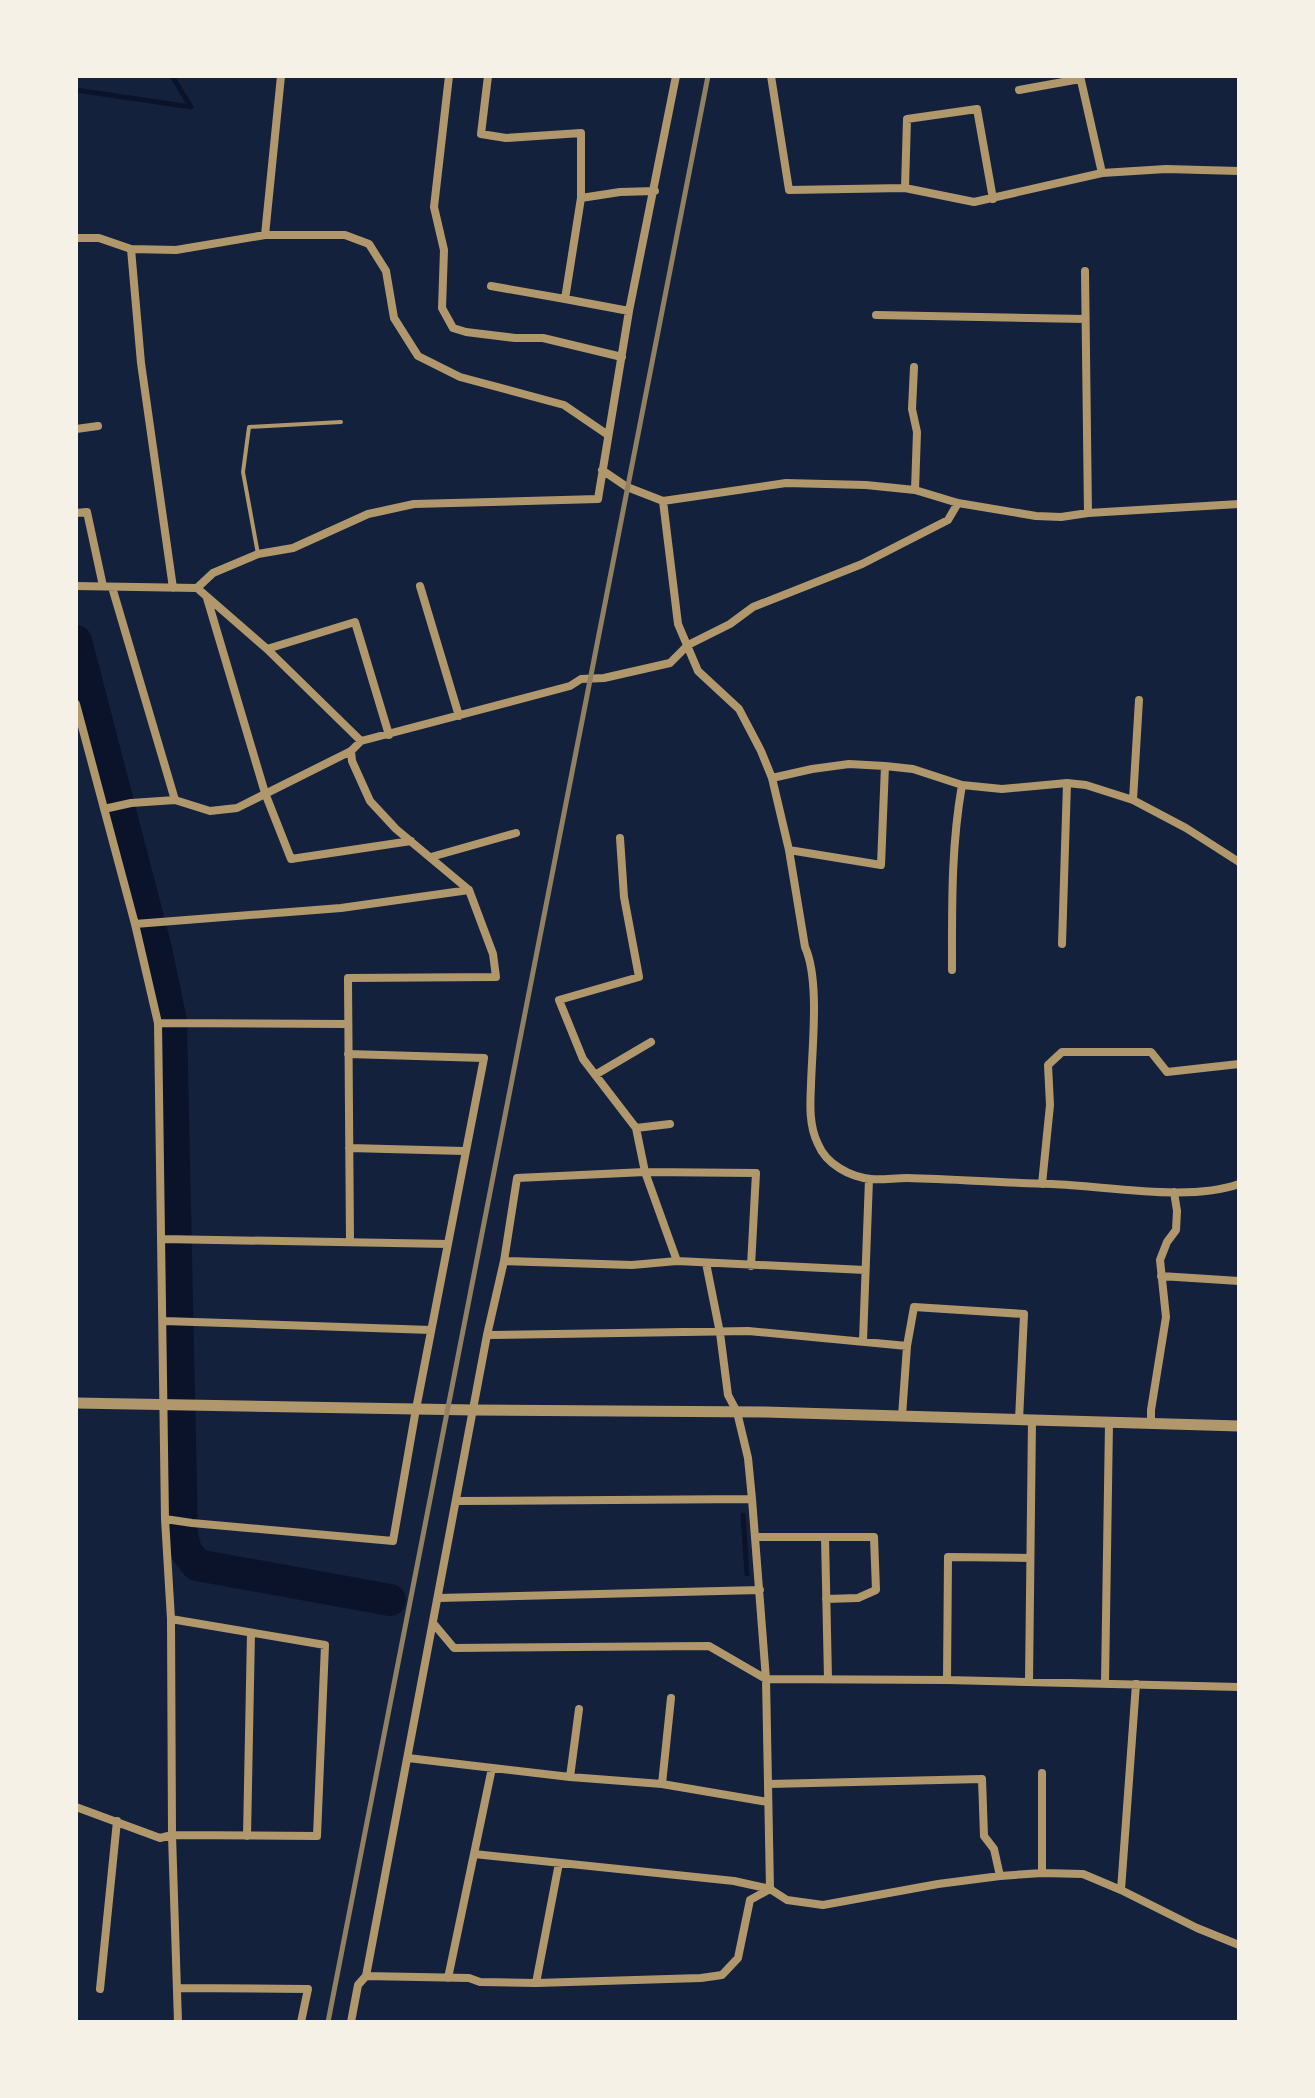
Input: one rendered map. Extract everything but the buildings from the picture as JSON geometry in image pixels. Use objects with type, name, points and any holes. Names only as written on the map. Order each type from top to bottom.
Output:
[{"type":"street","points":[[265,235],[281,76]]},
{"type":"street","points":[[449,76],[434,207],[444,250],[442,308],[453,328],[503,337],[543,338],[622,357]]},
{"type":"street","points":[[488,76],[481,134],[506,138],[581,133],[581,198],[565,299]]},
{"type":"street","points":[[76,586],[197,588],[213,573],[258,554],[293,548],[368,514],[414,504],[598,499],[629,311],[676,76]]},
{"type":"street","points":[[771,76],[789,190],[905,188],[974,202],[1102,173],[1166,169],[1239,171]]},
{"type":"street","points":[[1019,90],[1080,77],[1102,173]]},
{"type":"street","points":[[905,188],[907,119],[977,109],[993,199]]},
{"type":"street","points":[[581,198],[655,191]]},
{"type":"street","points":[[76,238],[99,238],[131,249],[176,250],[265,235],[345,235],[369,244],[386,271],[394,318],[418,356],[460,377],[564,405],[608,435]]},
{"type":"street","points":[[131,249],[141,363],[173,588]]},
{"type":"street","points":[[1085,271],[1088,513]]},
{"type":"street","points":[[491,286],[629,311]]},
{"type":"street","points":[[876,315],[1085,319]]},
{"type":"street","points":[[914,367],[912,409],[917,432],[915,490]]},
{"type":"street","points":[[76,429],[98,426]]},
{"type":"street","points":[[602,470],[627,487],[663,501],[786,483],[915,490],[958,503],[1036,516],[1061,517],[1239,504]]},
{"type":"street","points":[[663,501],[678,624],[698,671],[739,709],[772,778],[789,850],[805,947],[811,960],[812,1130],[819,1148],[833,1166],[869,1179],[904,1178],[1174,1192],[1225,1189],[1239,1184]]},
{"type":"street","points":[[104,809],[131,803],[175,800],[210,811],[237,808],[351,751],[361,741],[570,686],[581,679],[604,678],[670,663],[688,645],[730,624],[753,607],[862,564],[948,520],[958,503]]},
{"type":"street","points":[[76,513],[87,512],[175,800]]},
{"type":"street","points":[[420,586],[459,716]]},
{"type":"street","points":[[197,588],[267,649],[361,741]]},
{"type":"street","points":[[207,598],[265,793],[291,859],[411,841]]},
{"type":"street","points":[[267,649],[355,622],[389,735]]},
{"type":"street","points":[[1133,800],[1139,700]]},
{"type":"street","points":[[76,704],[158,1023],[165,1519],[171,1619],[172,1835],[178,2022]]},
{"type":"street","points":[[76,751],[89,752]]},
{"type":"street","points":[[350,1242],[348,978],[496,977],[493,954],[469,890],[396,829],[370,801],[352,761],[351,751]]},
{"type":"street","points":[[772,778],[835,765],[885,766],[913,769],[962,785],[1002,789],[1067,783],[1086,785],[1133,800],[1186,828],[1239,862]]},
{"type":"street","points":[[789,850],[881,865],[885,766]]},
{"type":"street","points":[[1062,944],[1067,783]]},
{"type":"street","points":[[952,970],[952,869],[962,785]]},
{"type":"street","points":[[431,857],[516,833]]},
{"type":"street","points":[[620,838],[624,897],[639,977],[559,1000],[583,1059],[636,1128],[645,1172],[677,1261]]},
{"type":"street","points":[[135,924],[341,908],[469,890]]},
{"type":"street","points":[[158,1023],[348,1024]]},
{"type":"street","points":[[595,1075],[651,1042]]},
{"type":"street","points":[[1042,1184],[1050,1105],[1048,1065],[1062,1052],[1151,1052],[1167,1072],[1239,1064]]},
{"type":"street","points":[[165,1519],[393,1541],[464,1151],[484,1058],[348,1054]]},
{"type":"street","points":[[636,1128],[670,1124]]},
{"type":"street","points":[[349,1148],[464,1151]]},
{"type":"street","points":[[351,2022],[358,1985],[366,1976],[487,1335],[504,1261],[517,1178],[645,1172],[756,1173],[751,1266]]},
{"type":"street","points":[[863,1341],[869,1179]]},
{"type":"street","points":[[1151,1424],[1166,1317],[1160,1260],[1176,1230],[1174,1192]]},
{"type":"street","points":[[162,1239],[448,1244]]},
{"type":"street","points":[[504,1261],[632,1265],[677,1261],[865,1270]]},
{"type":"street","points":[[706,1263],[728,1395],[737,1412],[748,1458],[766,1679],[770,1889]]},
{"type":"street","points":[[1161,1276],[1239,1281]]},
{"type":"street","points":[[902,1416],[907,1346],[914,1307],[1024,1314],[1019,1420]]},
{"type":"street","points":[[164,1321],[431,1330]]},
{"type":"street","points":[[487,1335],[748,1331],[907,1346]]},
{"type":"street","points":[[76,1403],[737,1412],[1239,1426]]},
{"type":"street","points":[[1029,1682],[1032,1420]]},
{"type":"street","points":[[1105,1683],[1109,1423]]},
{"type":"street","points":[[456,1501],[752,1499]]},
{"type":"street","points":[[755,1537],[874,1537],[876,1590],[858,1598],[826,1599]]},
{"type":"street","points":[[825,1537],[828,1679]]},
{"type":"street","points":[[947,1680],[948,1557],[1030,1558]]},
{"type":"street","points":[[438,1598],[760,1590]]},
{"type":"street","points":[[76,1807],[160,1838],[172,1835],[317,1836],[325,1645],[171,1619]]},
{"type":"street","points":[[433,1623],[454,1648],[709,1646],[766,1679],[1239,1687]]},
{"type":"street","points":[[247,1836],[251,1633]]},
{"type":"street","points":[[1121,1890],[1136,1684]]},
{"type":"street","points":[[662,1784],[671,1698]]},
{"type":"street","points":[[570,1777],[579,1709]]},
{"type":"street","points":[[408,1758],[570,1777],[662,1784],[768,1802]]},
{"type":"street","points":[[448,1978],[492,1768]]},
{"type":"street","points":[[1042,1773],[1042,1873]]},
{"type":"street","points":[[769,1784],[982,1779],[984,1836],[994,1849],[1000,1876]]},
{"type":"street","points":[[100,1989],[117,1821]]},
{"type":"street","points":[[474,1854],[734,1881],[770,1889],[787,1900],[823,1905],[1000,1876],[1083,1874],[1239,1945]]},
{"type":"street","points":[[536,1983],[559,1863]]},
{"type":"street","points":[[366,1976],[536,1983],[722,1975],[738,1958],[750,1900],[770,1889]]},
{"type":"street","points":[[177,1988],[308,1989],[301,2022]]},
{"type":"lane","points":[[258,554],[243,472],[249,427],[341,422]]},
{"type":"waterway","points":[[76,90],[191,107],[172,76]]},
{"type":"waterway","points":[[76,641],[156,949],[171,1021],[182,1535],[186,1551],[197,1565],[390,1600]]},
{"type":"waterway","points":[[743,1515],[747,1574]]},
{"type":"railway","points":[[328,2022],[708,76]]}]
